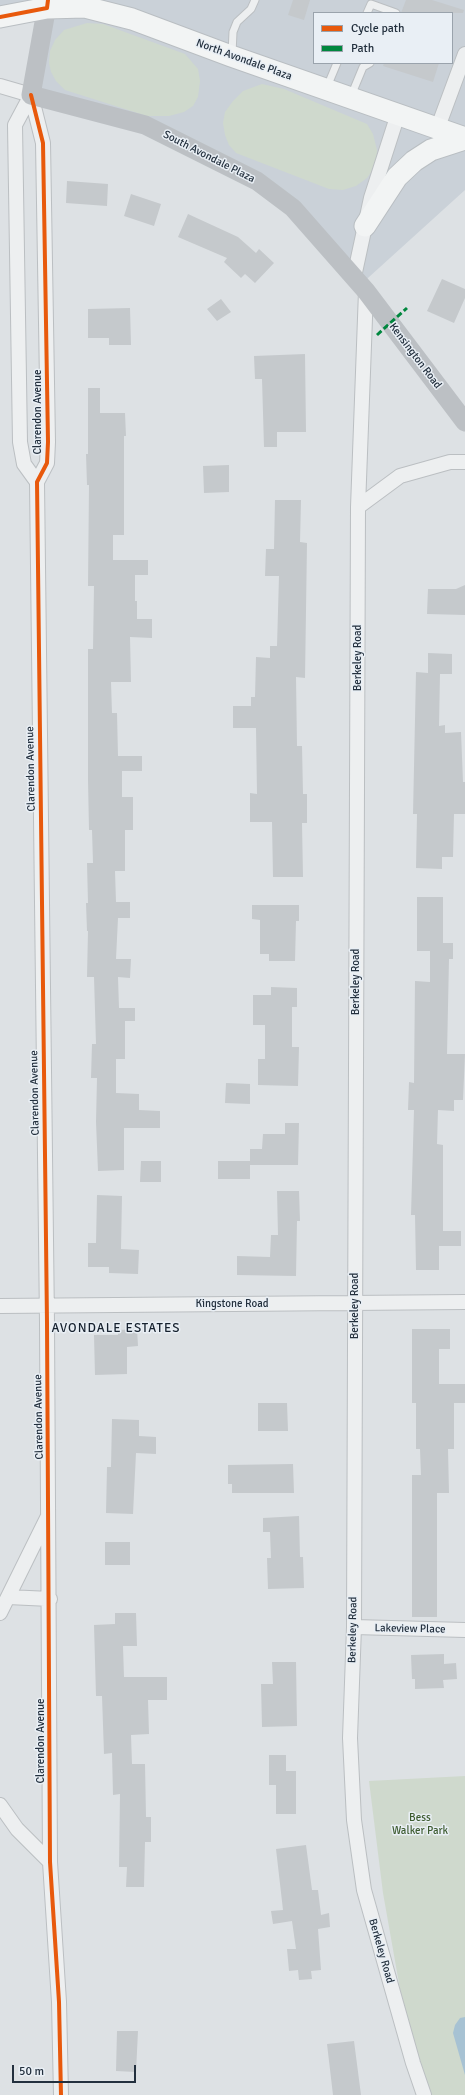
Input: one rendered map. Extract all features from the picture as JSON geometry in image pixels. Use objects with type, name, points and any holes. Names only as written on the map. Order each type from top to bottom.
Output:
[{"type":"main road","name":"North Avondale Plaza","points":[[0,16],[48,4],[85,6],[132,19],[231,56],[438,127],[465,138]]},
{"type":"main road","points":[[365,226],[380,199],[397,177],[414,161],[431,150],[465,138]]},
{"type":"street","points":[[0,86],[31,95],[48,4]]},
{"type":"street","points":[[438,127],[465,54]]},
{"type":"street","name":"South Avondale Plaza","points":[[31,95],[145,125],[257,181],[293,208],[360,284]]},
{"type":"street","name":"Clarendon Avenue","points":[[31,95],[15,125],[15,149],[20,442],[24,464],[37,482]]},
{"type":"street","name":"Clarendon Avenue","points":[[31,95],[43,142],[48,418],[47,463],[37,482],[50,1599],[50,1862],[59,2002],[61,2095]]},
{"type":"street","points":[[360,284],[365,226],[371,198],[398,114]]},
{"type":"street","name":"Kensington Road","points":[[360,284],[465,422]]},
{"type":"street","name":"Berkeley Road","points":[[360,284],[354,1627],[350,1738],[354,1820],[364,1890],[409,2049],[424,2095]]},
{"type":"street","points":[[358,508],[400,476],[450,462],[465,462]]},
{"type":"street","name":"Kingstone Road","points":[[0,1306],[465,1302]]},
{"type":"street","points":[[0,1613],[49,1514]]},
{"type":"street","points":[[8,1597],[50,1599]]},
{"type":"street","name":"Lakeview Place","points":[[354,1627],[465,1630]]},
{"type":"street","points":[[0,1805],[17,1829],[50,1862]]},
{"type":"lane","points":[[231,56],[233,32],[237,22],[251,9],[254,0]]},
{"type":"lane","points":[[367,12],[371,4],[396,12]]},
{"type":"lane","points":[[326,89],[337,64]]},
{"type":"lane","points":[[350,98],[363,66],[368,64]]},
{"type":"shaded area","points":[[0,0],[465,0],[465,190],[358,287],[278,194],[145,125],[31,95],[47,8],[0,19]]},
{"type":"green space","points":[[87,23],[103,24],[185,54],[198,69],[200,81],[198,97],[193,106],[184,112],[169,116],[147,116],[65,90],[56,81],[51,72],[49,63],[50,51],[55,40],[64,30]]},
{"type":"green space","points":[[262,84],[284,89],[367,124],[373,134],[377,150],[376,165],[367,178],[356,186],[343,190],[329,189],[236,153],[229,145],[225,135],[223,123],[225,112],[243,91]]},
{"type":"green space","name":"Bess Walker Park","points":[[465,1776],[465,2095],[427,2095],[400,1989],[383,1893],[369,1781]]},
{"type":"water","points":[[465,2017],[465,2075],[453,2033],[455,2025],[460,2018]]},
{"type":"building","points":[[293,0],[310,0],[304,20],[288,15]]},
{"type":"building","points":[[406,0],[432,0],[464,10],[463,13],[401,12]]},
{"type":"building","points":[[384,64],[439,64],[433,82],[383,66]]},
{"type":"building","points":[[67,181],[108,184],[107,206],[66,203]]},
{"type":"building","points":[[131,194],[161,204],[154,226],[124,216]]},
{"type":"building","points":[[188,214],[238,237],[256,253],[259,249],[274,263],[255,283],[245,274],[241,278],[224,262],[227,258],[178,237]]},
{"type":"building","points":[[442,279],[465,289],[465,298],[454,323],[427,311]]},
{"type":"building","points":[[221,299],[231,312],[217,321],[207,309]]},
{"type":"building","points":[[130,308],[131,345],[109,345],[109,338],[88,338],[88,309]]},
{"type":"building","points":[[305,354],[306,432],[277,432],[277,447],[264,447],[262,379],[255,379],[254,356]]},
{"type":"building","points":[[88,388],[100,388],[100,413],[125,413],[124,535],[113,535],[113,560],[148,560],[148,575],[135,575],[135,601],[137,601],[137,619],[152,619],[152,638],[130,637],[131,682],[111,682],[112,713],[117,713],[118,756],[142,756],[142,771],[122,771],[122,797],[133,797],[133,830],[125,830],[125,871],[115,871],[116,902],[130,902],[130,918],[118,918],[116,959],[131,959],[130,978],[118,977],[119,1008],[135,1008],[135,1021],[125,1021],[125,1059],[116,1059],[116,1093],[139,1094],[139,1110],[160,1111],[160,1128],[124,1128],[124,1170],[98,1171],[96,1122],[97,1078],[91,1078],[92,1044],[96,1044],[94,977],[87,977],[88,931],[86,903],[88,903],[87,863],[93,863],[92,830],[89,830],[88,780],[88,649],[93,649],[94,586],[88,586],[89,485],[87,485],[86,454],[88,454]]},
{"type":"building","points":[[229,465],[229,492],[204,493],[203,466]]},
{"type":"building","points":[[275,500],[301,500],[300,542],[307,543],[305,678],[296,677],[297,746],[302,746],[303,794],[307,794],[307,823],[302,823],[303,877],[273,877],[272,822],[250,822],[250,793],[257,794],[256,728],[233,728],[233,706],[251,706],[251,697],[255,697],[256,657],[270,658],[270,646],[277,646],[279,576],[265,576],[266,549],[274,549]]},
{"type":"building","points":[[465,585],[465,615],[427,614],[428,589],[456,589]]},
{"type":"building","points":[[428,653],[452,654],[452,674],[440,674],[439,726],[445,725],[445,733],[461,732],[463,782],[465,782],[465,814],[454,814],[453,857],[442,857],[442,869],[416,868],[417,814],[413,814],[416,672],[428,673]]},
{"type":"building","points":[[417,897],[443,897],[443,943],[453,943],[453,959],[449,959],[447,1054],[465,1054],[463,1100],[454,1100],[454,1111],[438,1110],[437,1144],[443,1145],[443,1231],[461,1231],[461,1246],[439,1246],[439,1270],[416,1270],[415,1215],[411,1215],[414,1110],[408,1110],[409,1082],[414,1083],[415,981],[430,982],[430,951],[417,951]]},
{"type":"building","points":[[252,905],[299,905],[299,921],[296,921],[295,961],[269,961],[269,954],[260,954],[260,920],[252,919]]},
{"type":"building","points":[[271,987],[297,988],[297,1007],[292,1007],[292,1047],[299,1047],[298,1086],[258,1085],[258,1059],[265,1059],[265,1025],[253,1025],[253,995],[271,995]]},
{"type":"building","points":[[226,1083],[250,1084],[250,1104],[225,1103]]},
{"type":"building","points":[[285,1123],[299,1123],[298,1165],[250,1165],[250,1149],[262,1149],[263,1134],[285,1134]]},
{"type":"building","points":[[141,1161],[161,1161],[161,1182],[140,1182]]},
{"type":"building","points":[[218,1161],[250,1161],[250,1179],[218,1179]]},
{"type":"building","points":[[277,1191],[299,1191],[300,1221],[297,1221],[296,1276],[237,1275],[237,1256],[270,1257],[271,1235],[278,1235]]},
{"type":"building","points":[[97,1195],[122,1196],[121,1249],[139,1250],[138,1274],[109,1273],[109,1267],[88,1267],[88,1243],[96,1243]]},
{"type":"building","points":[[137,1329],[138,1346],[127,1347],[127,1374],[95,1375],[94,1335],[118,1335],[118,1330]]},
{"type":"building","points":[[412,1329],[450,1329],[450,1349],[439,1349],[439,1384],[465,1384],[465,1403],[454,1403],[454,1449],[448,1449],[449,1493],[437,1493],[437,1617],[412,1617],[412,1475],[421,1475],[420,1449],[416,1449],[416,1403],[412,1403]]},
{"type":"building","points":[[258,1403],[287,1403],[288,1431],[258,1431]]},
{"type":"building","points":[[112,1419],[139,1420],[139,1436],[156,1437],[156,1454],[136,1453],[133,1514],[106,1513],[107,1467],[111,1467]]},
{"type":"building","points":[[293,1464],[294,1493],[232,1493],[232,1484],[228,1484],[228,1465]]},
{"type":"building","points":[[299,1516],[300,1557],[303,1557],[304,1588],[268,1589],[267,1558],[271,1558],[270,1532],[263,1532],[263,1518]]},
{"type":"building","points":[[105,1542],[130,1542],[130,1565],[105,1565]]},
{"type":"building","points":[[115,1613],[136,1613],[137,1646],[123,1646],[124,1677],[167,1677],[167,1700],[148,1700],[149,1734],[131,1735],[132,1764],[145,1764],[146,1817],[151,1817],[151,1842],[145,1842],[144,1887],[126,1887],[127,1867],[119,1867],[120,1794],[113,1795],[112,1753],[104,1754],[102,1696],[96,1696],[94,1625],[115,1624]]},
{"type":"building","points":[[444,1654],[444,1664],[456,1663],[457,1679],[443,1680],[444,1688],[415,1689],[415,1679],[412,1679],[411,1655]]},
{"type":"building","points":[[272,1662],[296,1662],[297,1726],[262,1727],[261,1684],[273,1684]]},
{"type":"building","points":[[269,1755],[286,1755],[286,1771],[296,1771],[296,1814],[276,1814],[276,1785],[269,1785]]},
{"type":"building","points":[[306,1845],[312,1890],[318,1890],[321,1915],[329,1913],[330,1927],[318,1929],[321,1970],[311,1971],[312,1979],[299,1980],[298,1970],[289,1971],[287,1949],[296,1949],[292,1921],[273,1924],[271,1911],[283,1910],[276,1849]]},
{"type":"building","points":[[117,2031],[138,2031],[136,2072],[116,2071]]},
{"type":"building","points":[[354,2041],[361,2095],[333,2095],[327,2044]]},
{"type":"marked path","points":[[377,335],[407,308]]},
{"type":"cycle path","points":[[0,17],[47,8],[48,0]]},
{"type":"cycle path","points":[[31,95],[43,143],[48,442],[47,463],[37,482],[47,1323],[50,1862],[59,2002],[61,2095]]},
{"type":"district","name":"AVONDALE ESTATES","points":[[116,1329]]}]
